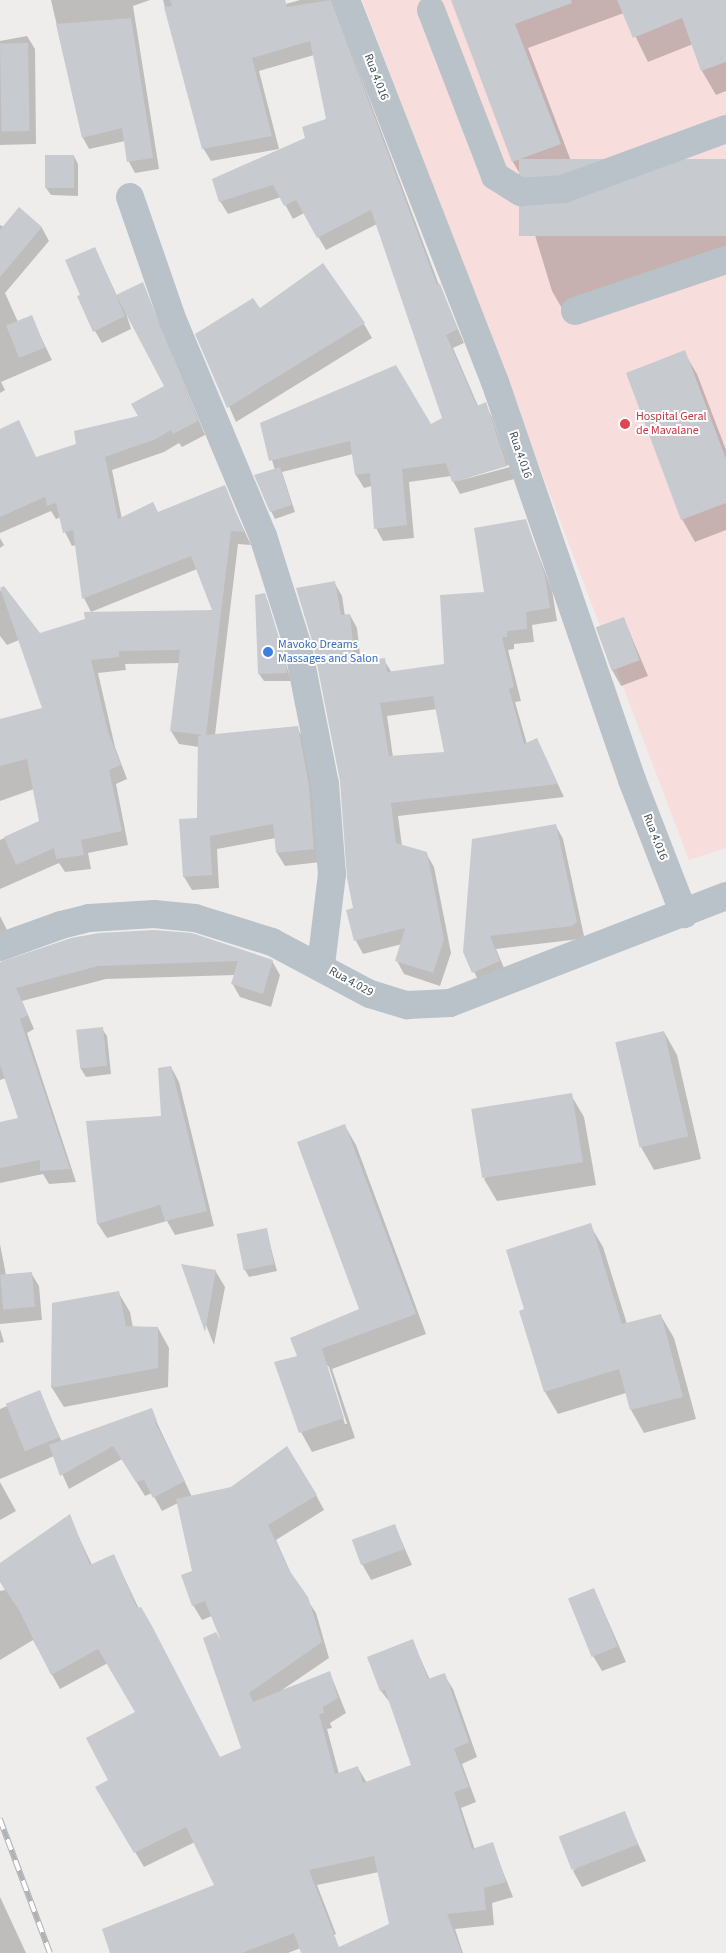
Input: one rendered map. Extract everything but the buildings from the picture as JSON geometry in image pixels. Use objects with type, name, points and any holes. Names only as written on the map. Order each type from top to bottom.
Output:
[{"type":"street","name":"Rua 4.016","points":[[346,0],[495,382],[632,780],[684,914]]},
{"type":"street","points":[[431,10],[495,176],[521,192],[563,189],[726,129]]},
{"type":"street","points":[[130,197],[173,321],[264,536],[298,647],[325,784],[332,874],[321,965]]},
{"type":"street","points":[[576,311],[726,260]]},
{"type":"street","name":"Rua 4.029","points":[[0,946],[61,925],[89,918],[154,914],[196,918],[272,942],[321,965],[370,994],[407,1005],[450,1002],[684,914],[726,896]]},
{"type":"shaded area","name":"Hospital Geral de Mavalane","points":[[362,0],[726,0],[726,848],[689,860]]},
{"type":"railway","points":[[0,1819],[50,1953]]},
{"type":"place","name":"Hospital Geral de Mavalane","points":[[625,424]]},
{"type":"place","name":"Mavoko Dreams Massages and Salon","points":[[268,652]]}]
